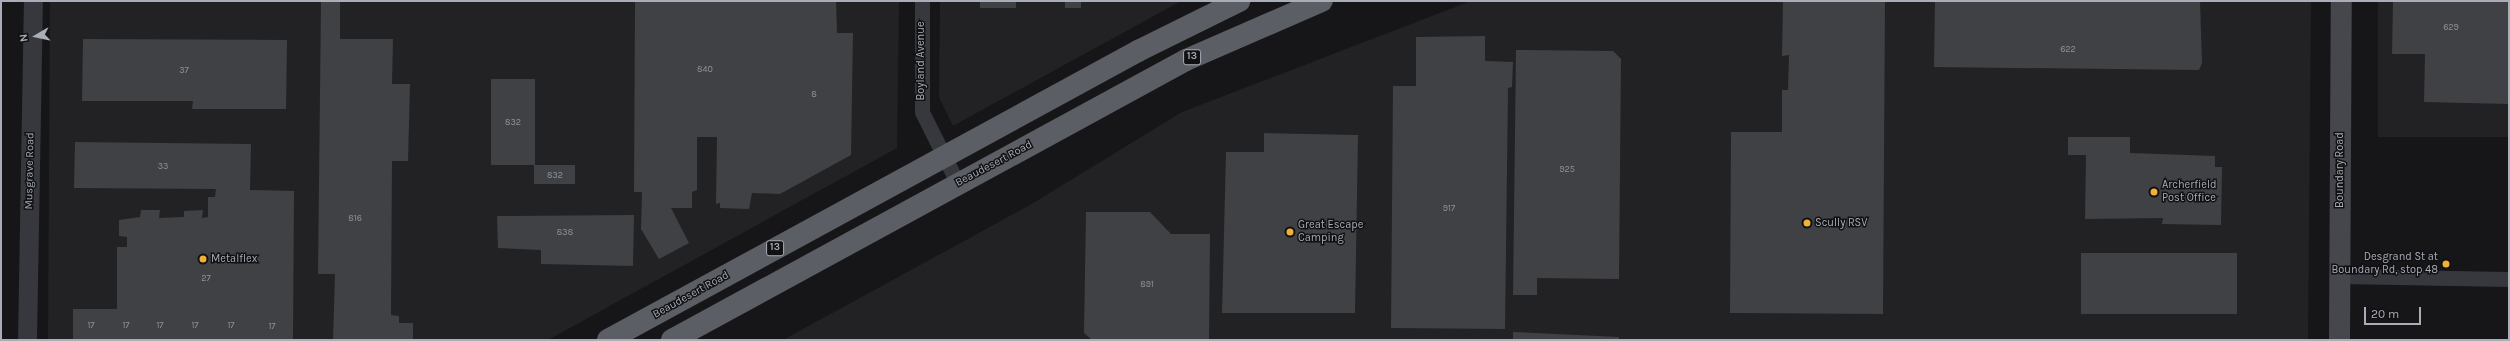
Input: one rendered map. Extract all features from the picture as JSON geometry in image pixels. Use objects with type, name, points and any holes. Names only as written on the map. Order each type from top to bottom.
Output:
[{"type":"highway","name":"Beaudesert Road","points":[[608,340],[943,156],[1175,31],[1239,1]]},
{"type":"highway","name":"Beaudesert Road","points":[[672,340],[1186,60],[1322,1]]},
{"type":"main road","name":"Boundary Road","points":[[2339,340],[2341,1]]},
{"type":"street","name":"Musgrave Road","points":[[27,340],[33,1]]},
{"type":"street","name":"Boyland Avenue","points":[[922,1],[921,101],[925,122],[958,184]]},
{"type":"street","points":[[2339,276],[2509,279]]},
{"type":"shaded area","points":[[50,1],[899,1],[897,148],[548,340],[48,340]]},
{"type":"shaded area","points":[[940,1],[1181,1],[953,126],[939,97]]},
{"type":"shaded area","points":[[1471,1],[2311,1],[2308,340],[783,340],[1030,205],[1182,112]]},
{"type":"shaded area","points":[[2378,1],[2509,1],[2509,137],[2378,137]]},
{"type":"building","points":[[321,1],[340,1],[340,39],[393,39],[392,84],[410,84],[408,161],[392,161],[391,315],[399,316],[399,323],[413,323],[413,340],[333,340],[335,274],[318,274]]},
{"type":"building","points":[[635,1],[836,1],[837,33],[853,33],[851,155],[780,194],[752,193],[749,209],[720,208],[720,203],[716,204],[717,137],[697,137],[697,190],[692,192],[692,208],[671,208],[689,243],[659,259],[641,229],[642,192],[634,192]]},
{"type":"building","points":[[980,1],[1016,1],[1016,8],[980,8]]},
{"type":"building","points":[[1065,1],[1081,1],[1081,8],[1065,8]]},
{"type":"building","name":"Scully RSV","points":[[1783,1],[1885,1],[1883,314],[1730,313],[1731,132],[1782,132],[1782,90],[1788,90],[1789,55],[1782,56]]},
{"type":"building","points":[[1935,1],[2200,1],[2202,63],[2199,70],[1934,67]]},
{"type":"building","points":[[2393,1],[2509,1],[2509,104],[2424,102],[2425,54],[2392,54]]},
{"type":"building","points":[[1485,36],[1485,61],[1513,62],[1512,87],[1508,88],[1505,329],[1391,328],[1393,86],[1416,86],[1416,37]]},
{"type":"building","points":[[83,39],[287,40],[286,109],[192,109],[193,101],[82,101]]},
{"type":"building","points":[[1516,50],[1613,51],[1621,59],[1619,279],[1537,278],[1537,295],[1513,295]]},
{"type":"building","points":[[491,79],[535,79],[535,165],[491,165]]},
{"type":"building","name":"Great Escape Camping","points":[[1264,133],[1358,135],[1355,313],[1222,313],[1226,152],[1264,152]]},
{"type":"building","name":"Archerfield Post Office","points":[[2068,137],[2130,137],[2130,153],[2215,156],[2215,167],[2222,167],[2221,225],[2162,224],[2163,218],[2085,219],[2086,155],[2068,155]]},
{"type":"building","points":[[75,142],[251,144],[250,190],[294,191],[293,340],[73,340],[73,309],[117,309],[117,247],[127,247],[127,237],[119,236],[119,220],[140,217],[141,210],[160,210],[159,218],[184,217],[184,211],[203,210],[202,218],[208,217],[208,197],[215,197],[216,189],[74,188]]},
{"type":"building","points":[[534,165],[575,165],[575,184],[534,184]]},
{"type":"building","points":[[1086,212],[1150,212],[1171,234],[1210,234],[1209,340],[1092,340],[1084,333]]},
{"type":"building","points":[[634,215],[633,266],[541,264],[541,250],[498,248],[497,216]]},
{"type":"building","points":[[2081,253],[2237,253],[2237,314],[2081,314]]},
{"type":"building","points":[[1513,332],[1619,337],[1619,340],[1513,340]]},
{"type":"place","name":"Archerfield Post Office","points":[[2154,192]]},
{"type":"place","name":"Scully RSV","points":[[1807,223]]},
{"type":"place","name":"Great Escape Camping","points":[[1290,232]]},
{"type":"place","name":"Metalflex","points":[[203,259]]},
{"type":"place","name":"Desgrand St at Boundary Rd, stop 48","points":[[2446,264]]}]
